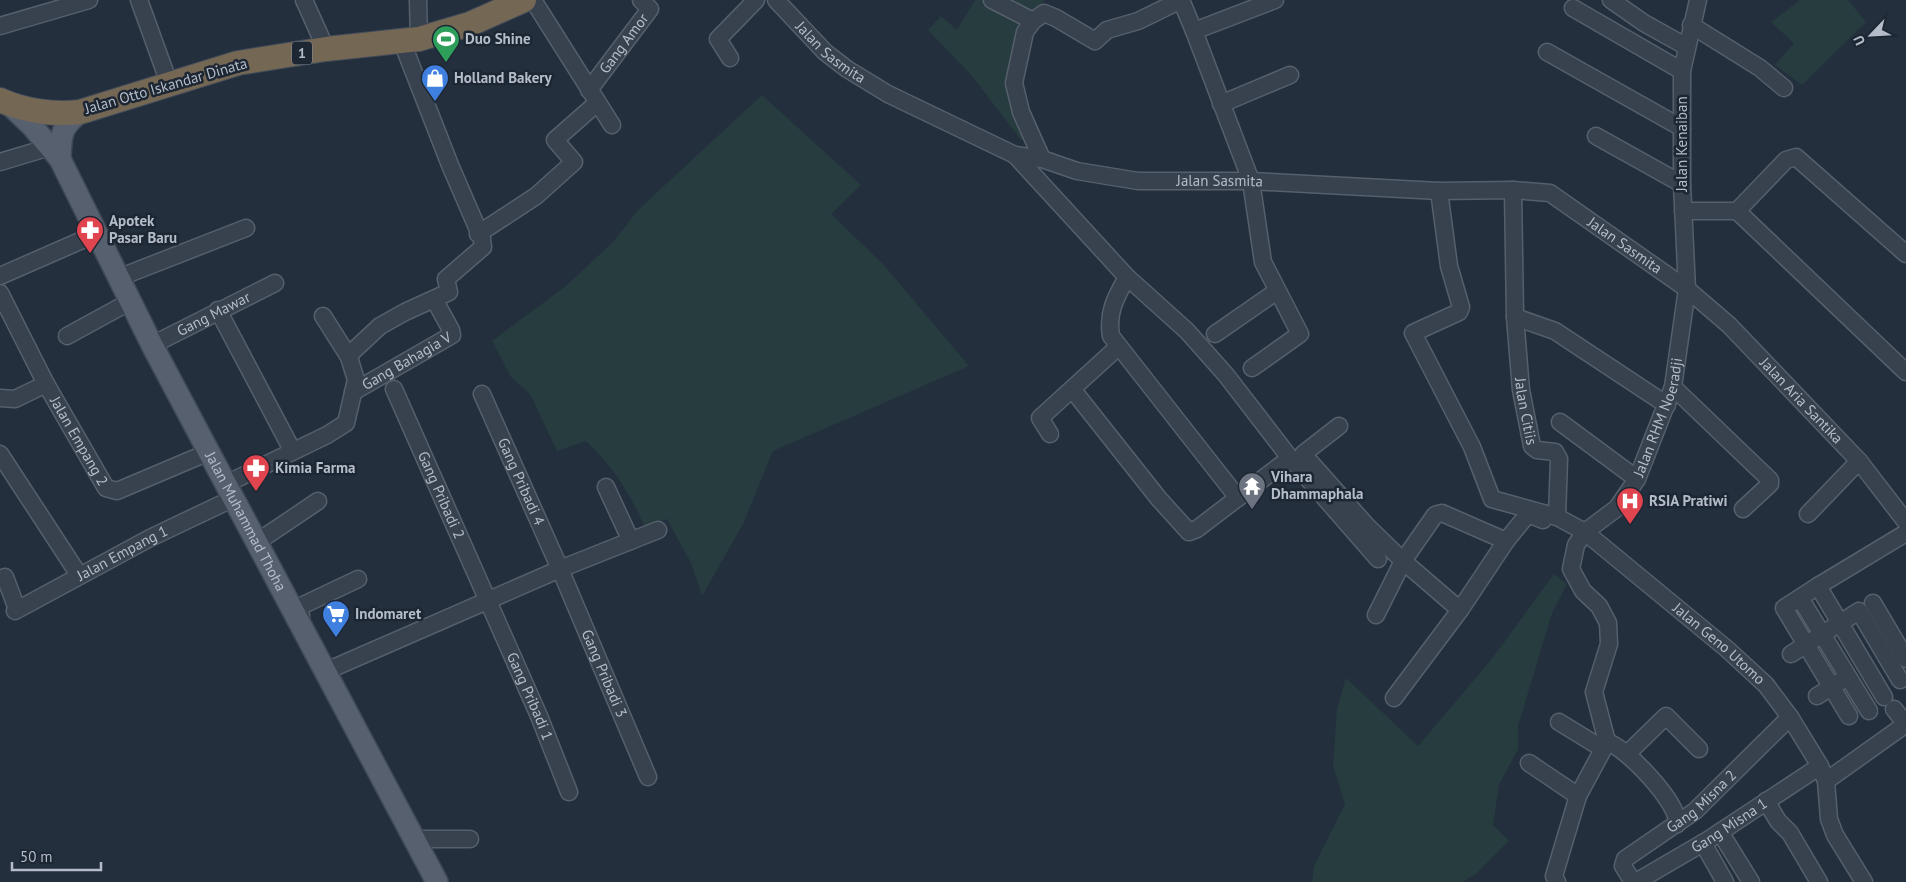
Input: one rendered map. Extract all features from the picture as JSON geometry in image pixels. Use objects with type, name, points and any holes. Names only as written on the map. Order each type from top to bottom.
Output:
[{"type":"highway","name":"Jalan Otto Iskandar Dinata","points":[[3,100],[40,110],[67,113],[80,112],[238,63],[326,49],[410,41],[470,24],[524,0]]},
{"type":"main road","name":"Jalan Muhammad Thoha","points":[[3,100],[55,153],[152,344],[298,619],[324,672],[437,882]]},
{"type":"main road","name":"Jalan Muhammad Thoha","points":[[55,153],[66,123],[80,112]]},
{"type":"street","points":[[0,26],[89,0]]},
{"type":"street","points":[[139,0],[169,83]]},
{"type":"street","points":[[304,0],[326,49]]},
{"type":"street","points":[[350,357],[351,353],[380,326],[449,292],[446,279],[483,247],[482,239],[478,234],[410,41],[418,0]]},
{"type":"street","points":[[533,0],[612,125]]},
{"type":"street","name":"Gang Amor","points":[[593,96],[650,9],[642,0]]},
{"type":"street","points":[[730,58],[718,39],[756,0]]},
{"type":"street","name":"Jalan Sasmita","points":[[776,0],[826,52],[846,69],[888,94],[1030,157],[1077,171],[1138,181],[1251,181],[1439,191],[1513,190],[1550,193],[1687,289]]},
{"type":"street","points":[[992,0],[1033,22]]},
{"type":"street","points":[[1252,368],[1300,334],[1263,262],[1251,181],[1181,0],[1138,21],[1107,30],[1095,41],[1044,13],[1025,32],[1014,83],[1030,157],[1127,277],[1187,331],[1296,459],[1357,525],[1403,561],[1460,610]]},
{"type":"street","points":[[1194,31],[1275,0]]},
{"type":"street","points":[[1611,0],[1644,23],[1687,47]]},
{"type":"street","name":"Jalan Kenaiban","points":[[1687,289],[1682,184],[1682,71],[1698,0]]},
{"type":"street","points":[[1573,8],[1682,71]]},
{"type":"street","points":[[1691,25],[1760,68],[1784,88]]},
{"type":"street","points":[[1547,52],[1682,128]]},
{"type":"street","points":[[1221,104],[1290,75]]},
{"type":"street","points":[[478,234],[536,196],[574,162],[555,140],[593,96]]},
{"type":"street","points":[[1596,136],[1682,184]]},
{"type":"street","points":[[0,162],[55,153]]},
{"type":"street","points":[[1737,211],[1786,160],[1796,157],[1906,254]]},
{"type":"street","name":"Jalan Citiis","points":[[1513,190],[1515,316],[1521,390],[1532,446],[1537,450],[1555,452],[1559,459],[1540,514]]},
{"type":"street","name":"Jalan Geno Utomo","points":[[1439,191],[1442,230],[1449,266],[1461,307],[1459,312],[1414,331],[1413,334],[1472,447],[1492,499],[1540,514],[1583,534],[1727,649],[1766,685],[1790,717],[1823,774]]},
{"type":"street","points":[[1683,211],[1737,211],[1906,372]]},
{"type":"street","points":[[118,278],[246,228]]},
{"type":"street","points":[[0,276],[96,234]]},
{"type":"street","points":[[1127,277],[1112,304],[1108,322],[1111,336],[1238,498]]},
{"type":"street","name":"Gang Mawar","points":[[152,344],[275,283]]},
{"type":"street","name":"Jalan RHM Noeradji","points":[[1583,534],[1617,508],[1637,479],[1673,387],[1687,289]]},
{"type":"street","name":"Jalan Aria Santika","points":[[1687,289],[1729,325],[1859,460],[1906,522]]},
{"type":"street","points":[[1215,334],[1277,291]]},
{"type":"street","name":"Jalan Empang 2","points":[[0,293],[46,384],[106,488],[118,492],[209,452]]},
{"type":"street","name":"Gang Bahagia V","points":[[353,392],[452,335],[434,299]]},
{"type":"street","points":[[67,336],[130,301]]},
{"type":"street","points":[[218,310],[290,446],[289,452]]},
{"type":"street","points":[[323,316],[350,357],[356,380],[353,392]]},
{"type":"street","points":[[1515,316],[1555,331],[1667,405]]},
{"type":"street","points":[[1050,434],[1040,418],[1118,347]]},
{"type":"street","points":[[0,398],[15,399],[46,384]]},
{"type":"street","points":[[1673,387],[1770,480],[1770,484],[1766,489],[1743,509]]},
{"type":"street","name":"Gang Pribadi 2","points":[[394,389],[486,601]]},
{"type":"street","points":[[1072,389],[1186,530],[1197,529],[1339,426]]},
{"type":"street","name":"Jalan Empang 1","points":[[0,579],[5,577],[16,610],[150,538],[230,491],[289,452],[327,435],[346,423],[353,392]]},
{"type":"street","name":"Gang Pribadi 4","points":[[482,394],[560,569]]},
{"type":"street","points":[[1560,422],[1637,479]]},
{"type":"street","points":[[0,454],[79,575]]},
{"type":"street","points":[[1808,514],[1859,460]]},
{"type":"street","points":[[606,487],[631,541]]},
{"type":"street","points":[[257,542],[318,501]]},
{"type":"street","points":[[1376,615],[1403,561],[1435,515],[1439,513],[1506,541]]},
{"type":"street","points":[[1394,698],[1460,610],[1506,541],[1540,514]]},
{"type":"street","points":[[1357,525],[1378,559]]},
{"type":"street","points":[[324,672],[560,569],[658,530]]},
{"type":"street","points":[[1849,716],[1784,608],[1906,532]]},
{"type":"street","points":[[1553,880],[1578,796],[1605,746],[1594,692],[1609,644],[1608,622],[1599,606],[1583,591],[1571,570],[1576,545],[1583,534]]},
{"type":"street","name":"Gang Pribadi 3","points":[[560,569],[648,777]]},
{"type":"street","points":[[298,619],[301,616],[299,606],[358,579]]},
{"type":"street","points":[[1818,586],[1865,666],[1889,703],[1906,724]]},
{"type":"street","points":[[1800,598],[1869,711]]},
{"type":"street","name":"Gang Pribadi 1","points":[[486,601],[539,716],[569,792]]},
{"type":"street","points":[[1873,603],[1897,654],[1900,680]]},
{"type":"street","points":[[1791,654],[1859,611],[1897,654]]},
{"type":"street","points":[[1816,696],[1865,666],[1897,654]]},
{"type":"street","points":[[1627,754],[1666,716],[1699,749]]},
{"type":"street","name":"Gang Misna 2","points":[[1634,882],[1623,866],[1625,859],[1695,811],[1790,717]]},
{"type":"street","points":[[1559,722],[1605,746],[1618,746],[1665,795],[1677,815],[1676,824]]},
{"type":"street","name":"Gang Misna 1","points":[[1634,882],[1703,843],[1766,801],[1823,774],[1906,724]]},
{"type":"street","points":[[1529,764],[1578,796]]},
{"type":"street","points":[[1823,774],[1829,819],[1835,835],[1864,882]]},
{"type":"street","points":[[1766,801],[1778,821],[1790,833],[1819,882]]},
{"type":"street","points":[[1720,832],[1751,882]]},
{"type":"street","points":[[414,839],[470,839]]},
{"type":"street","points":[[1703,843],[1725,882]]},
{"type":"green space","points":[[975,0],[1044,0],[1024,42],[1017,80],[1033,137],[1021,140],[972,76],[928,30],[941,16],[957,30]]},
{"type":"green space","points":[[1800,0],[1848,0],[1866,22],[1802,85],[1775,65],[1794,43],[1771,22]]},
{"type":"green space","points":[[762,95],[861,185],[831,214],[883,264],[969,366],[773,451],[743,524],[702,596],[691,563],[667,519],[645,527],[620,481],[605,461],[586,441],[557,451],[530,394],[511,377],[492,341],[566,286],[614,241],[638,210]]},
{"type":"green space","points":[[1554,574],[1567,584],[1552,613],[1518,726],[1518,749],[1499,785],[1493,825],[1509,841],[1477,873],[1463,882],[1312,882],[1314,866],[1345,804],[1333,766],[1337,708],[1346,678],[1418,746],[1491,660]]},
{"type":"place","name":"Duo Shine","points":[[446,63]]},
{"type":"place","name":"Holland Bakery","points":[[435,102]]},
{"type":"place","name":"Apotek Pasar Baru","points":[[90,254]]},
{"type":"place","name":"Kimia Farma","points":[[256,492]]},
{"type":"place","name":"Vihara Dhammaphala","points":[[1252,510]]},
{"type":"place","name":"RSIA Pratiwi","points":[[1630,525]]},
{"type":"place","name":"Indomaret","points":[[336,638]]}]
